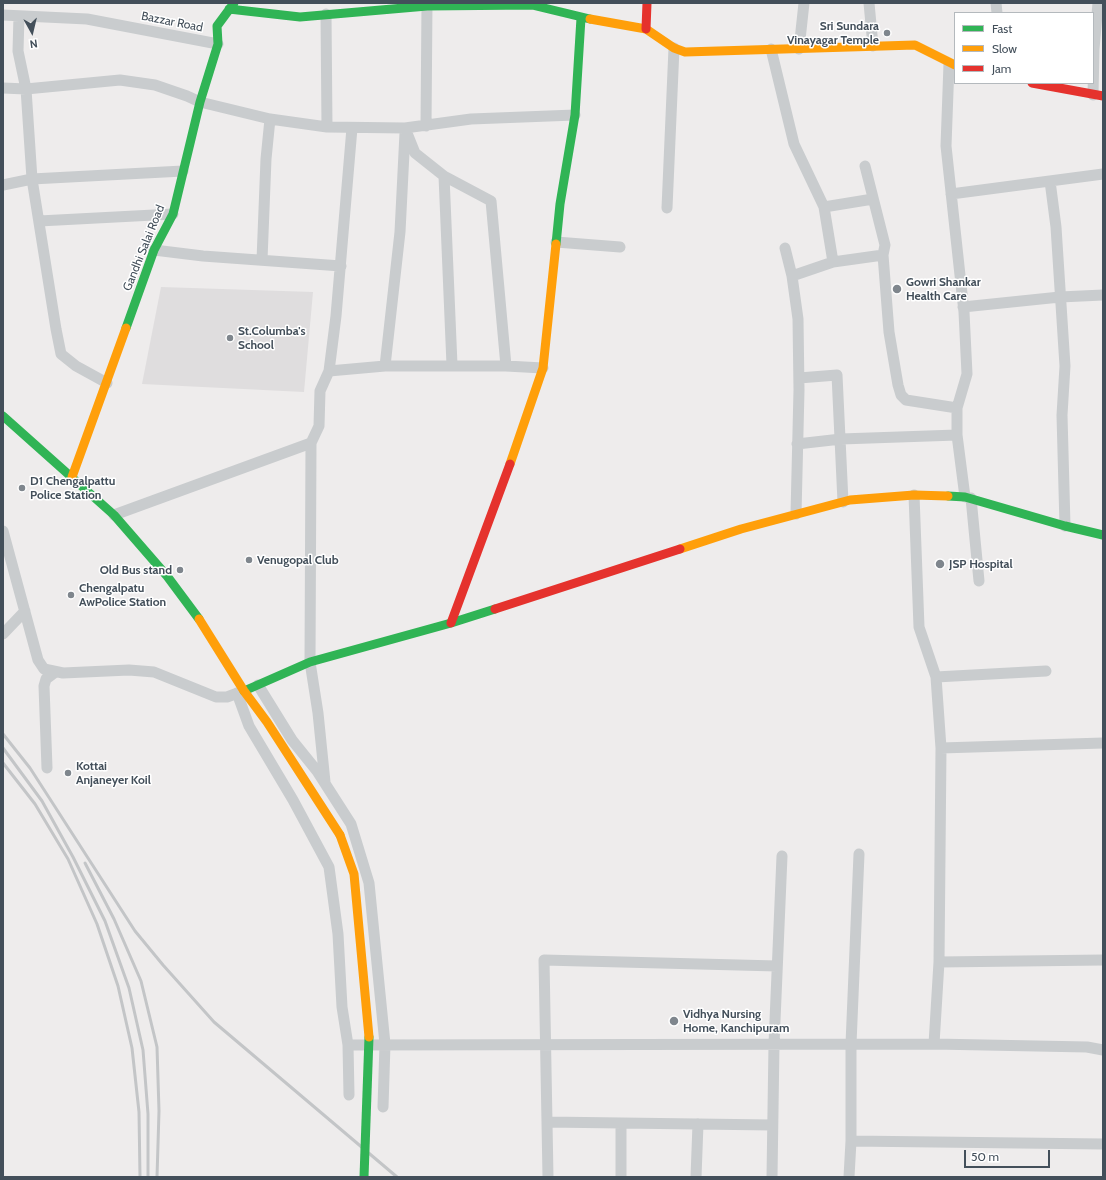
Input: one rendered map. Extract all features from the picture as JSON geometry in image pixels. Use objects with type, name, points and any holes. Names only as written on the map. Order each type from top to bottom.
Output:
[{"type":"street","points":[[646,30],[647,3]]},
{"type":"street","points":[[799,48],[804,3]]},
{"type":"street","points":[[869,3],[873,46]]},
{"type":"street","points":[[1037,84],[1098,96],[1094,50],[1098,3]]},
{"type":"street","points":[[426,126],[427,4]]},
{"type":"street","points":[[233,5],[300,17],[427,4],[532,5],[581,18],[646,30],[674,48],[685,52],[915,45],[952,64],[946,146],[963,307],[967,374],[957,408],[958,435],[979,581]]},
{"type":"street","name":"Gandhi Salai Road","points":[[72,477],[154,250],[173,214],[200,102],[218,44],[217,26],[233,5]]},
{"type":"street","points":[[326,14],[327,127]]},
{"type":"street","name":"Bazzar Road","points":[[3,15],[87,19],[218,44]]},
{"type":"street","points":[[19,16],[18,51],[26,89],[32,179],[61,354],[76,366],[107,382]]},
{"type":"street","points":[[451,623],[523,428],[543,368],[560,204],[575,115],[581,18]]},
{"type":"street","points":[[668,208],[674,48]]},
{"type":"street","points":[[771,49],[794,144],[824,207],[833,262]]},
{"type":"street","points":[[3,88],[26,89],[120,80],[155,85],[200,102],[270,119],[327,127],[405,128],[471,119],[575,115]]},
{"type":"street","points":[[262,260],[270,119]]},
{"type":"street","points":[[326,784],[310,662],[311,443],[319,426],[320,391],[329,371],[341,266],[352,128]]},
{"type":"street","points":[[405,128],[415,153],[444,176],[492,201],[506,366]]},
{"type":"street","points":[[385,366],[400,232],[405,128]]},
{"type":"street","points":[[865,166],[885,245],[883,255],[889,332],[901,395],[906,400],[957,408]]},
{"type":"street","points":[[3,186],[32,179],[183,171]]},
{"type":"street","points":[[951,194],[1103,174]]},
{"type":"street","points":[[444,176],[452,366]]},
{"type":"street","points":[[1050,181],[1065,366],[1062,415],[1065,526]]},
{"type":"street","points":[[824,207],[873,199]]},
{"type":"street","points":[[39,221],[173,214]]},
{"type":"street","points":[[556,242],[620,247]]},
{"type":"street","points":[[785,248],[792,276],[798,319],[799,378],[796,514]]},
{"type":"street","points":[[154,250],[203,256],[341,266]]},
{"type":"street","points":[[792,276],[833,262],[883,255]]},
{"type":"street","points":[[963,307],[1060,297],[1103,295]]},
{"type":"street","points":[[329,371],[385,366],[506,366],[543,368]]},
{"type":"street","points":[[799,378],[836,376],[841,439],[843,502]]},
{"type":"street","points":[[3,416],[114,516],[167,576],[203,625],[241,692],[267,722],[340,835],[354,874],[370,1046],[364,1177]]},
{"type":"street","points":[[797,444],[841,439],[958,435]]},
{"type":"street","points":[[114,516],[311,443]]},
{"type":"street","points":[[3,531],[38,660],[44,669],[54,673],[129,670],[154,672],[216,697],[227,697],[241,692],[310,662],[451,623],[741,529],[843,502],[914,494],[968,498],[1065,526],[1103,535]]},
{"type":"street","points":[[914,494],[919,627],[936,678],[940,748],[939,962],[934,1044]]},
{"type":"street","points":[[3,634],[25,611]]},
{"type":"street","points":[[936,678],[1046,671]]},
{"type":"street","points":[[47,768],[44,686],[46,678],[54,673]]},
{"type":"street","points":[[258,685],[292,740],[326,784],[351,824],[369,883],[385,1044],[383,1107]]},
{"type":"street","points":[[241,692],[249,726],[294,800],[329,867],[338,934],[342,1007],[348,1045],[349,1095]]},
{"type":"street","points":[[940,748],[1103,743]]},
{"type":"street","points":[[849,1177],[852,1141],[851,1044],[859,854]]},
{"type":"street","points":[[772,1177],[774,1044],[782,856]]},
{"type":"street","points":[[548,1177],[544,960],[777,966]]},
{"type":"street","points":[[939,962],[1103,960]]},
{"type":"street","points":[[348,1045],[934,1044],[1087,1047],[1103,1050]]},
{"type":"street","points":[[547,1122],[772,1125]]},
{"type":"street","points":[[621,1123],[621,1177]]},
{"type":"street","points":[[696,1177],[698,1124]]},
{"type":"street","points":[[852,1141],[1103,1144]]},
{"type":"shaded area","name":"St.Columba's School","points":[[161,287],[313,292],[304,392],[142,384]]},
{"type":"railway","points":[[3,734],[30,768],[135,931],[163,965],[214,1022],[397,1177]]},
{"type":"railway","points":[[3,748],[42,801],[73,857],[105,921],[129,988],[143,1050],[148,1114],[148,1177]]},
{"type":"railway","points":[[3,763],[35,804],[68,859],[97,924],[118,986],[132,1048],[139,1112],[140,1177]]},
{"type":"railway","points":[[85,863],[114,919],[141,981],[157,1047],[159,1111],[157,1177]]},
{"type":"traffic: fast","points":[[126,328],[154,250],[173,214],[200,102],[218,44],[217,26],[234,3]]},
{"type":"traffic: fast","points":[[229,9],[300,17],[427,6],[532,5],[590,19]]},
{"type":"traffic: fast","points":[[556,244],[560,204],[575,115],[581,18]]},
{"type":"traffic: fast","points":[[3,416],[114,515],[167,576],[199,619]]},
{"type":"traffic: fast","points":[[948,496],[965,497],[1065,526],[1103,535]]},
{"type":"traffic: fast","points":[[244,691],[310,662],[451,623],[495,609]]},
{"type":"traffic: fast","points":[[364,1177],[369,1037]]},
{"type":"traffic: slow","points":[[590,19],[646,29],[674,48],[685,52],[915,45],[954,64]]},
{"type":"traffic: slow","points":[[510,464],[543,368],[556,244]]},
{"type":"traffic: slow","points":[[72,477],[126,328]]},
{"type":"traffic: slow","points":[[680,549],[741,529],[850,500],[914,495],[948,496]]},
{"type":"traffic: slow","points":[[199,619],[244,691],[267,722],[340,835]]},
{"type":"traffic: slow","points":[[340,835],[354,874],[369,1037]]},
{"type":"traffic: jam","points":[[646,29],[647,3]]},
{"type":"traffic: jam","points":[[1037,84],[1103,96]]},
{"type":"traffic: jam","points":[[451,623],[510,464]]},
{"type":"traffic: jam","points":[[495,609],[680,549]]},
{"type":"place","name":"Sri Sundara Vinayagar Temple","points":[[887,33]]},
{"type":"place","name":"Gowri Shankar Health Care","points":[[897,289]]},
{"type":"place","name":"St.Columba's School","points":[[230,338]]},
{"type":"place","name":"D1 Chengalpattu Police Station","points":[[22,488]]},
{"type":"place","name":"Venugopal Club","points":[[249,560]]},
{"type":"place","name":"JSP Hospital","points":[[940,564]]},
{"type":"place","name":"Old Bus stand","points":[[180,570]]},
{"type":"place","name":"Chengalpatu AwPolice Station","points":[[71,595]]},
{"type":"place","name":"Kottai Anjaneyer Koil","points":[[68,773]]},
{"type":"place","name":"Vidhya Nursing Home, Kanchipuram","points":[[674,1021]]}]
